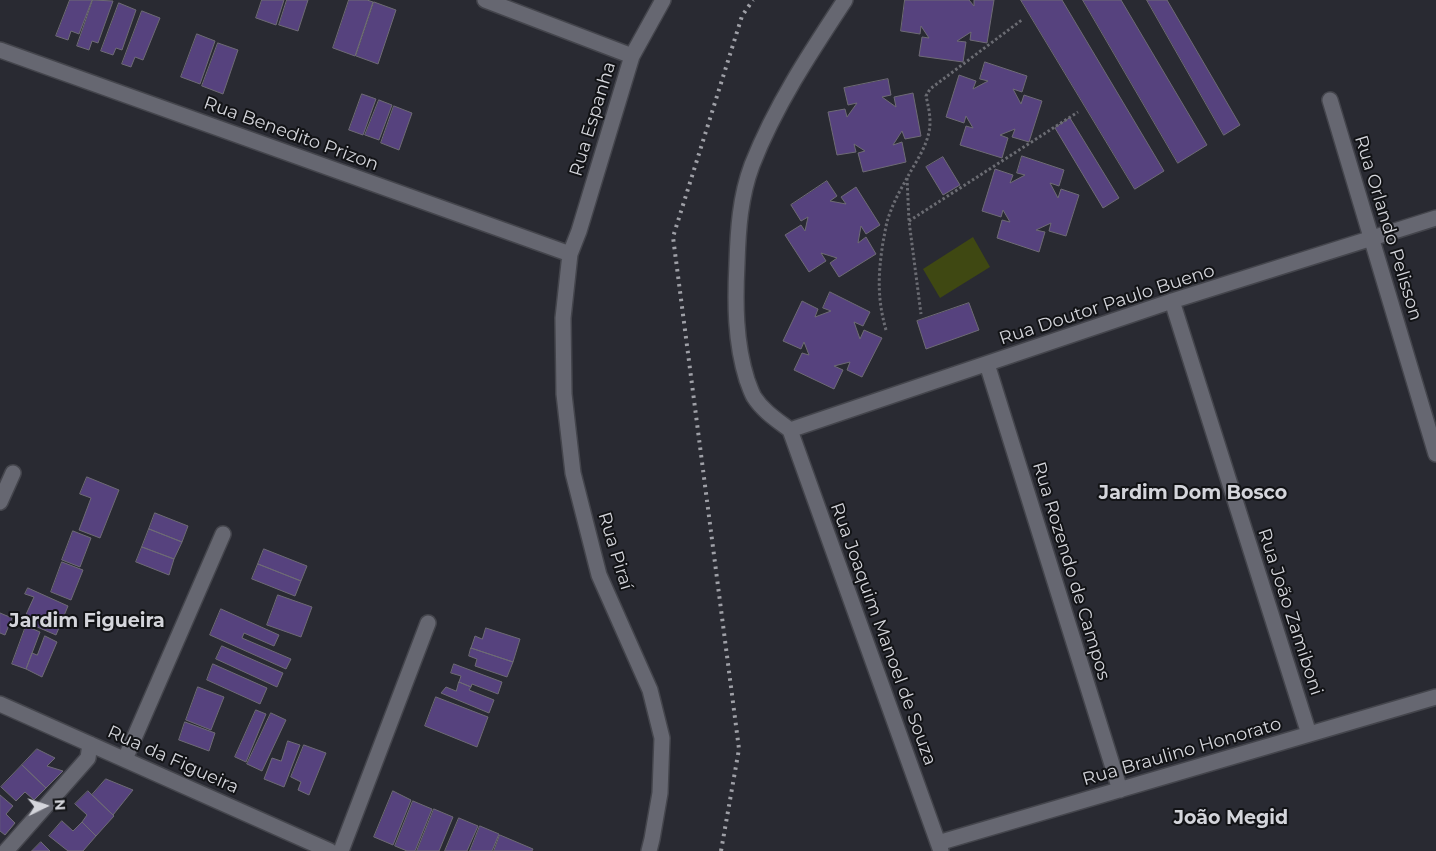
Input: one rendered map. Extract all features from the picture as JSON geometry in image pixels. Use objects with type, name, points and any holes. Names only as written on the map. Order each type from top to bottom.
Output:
[{"type":"street","points":[[485,0],[632,56]]},
{"type":"street","name":"Rua Espanha","points":[[570,254],[579,231],[632,56],[663,0]]},
{"type":"street","points":[[790,430],[767,413],[753,396],[744,369],[738,339],[736,295],[741,202],[752,166],[781,102],[845,0]]},
{"type":"street","name":"Rua Benedito Prizon","points":[[0,50],[570,254]]},
{"type":"street","name":"Rua Orlando Pelisson","points":[[1330,100],[1436,454]]},
{"type":"street","name":"Rua Doutor Paulo Bueno","points":[[790,430],[1172,302],[1436,218]]},
{"type":"street","name":"Rua Piraí","points":[[570,254],[563,318],[564,394],[573,473],[599,575],[650,690],[662,738],[660,793],[649,851]]},
{"type":"street","name":"Rua João Zamiboni","points":[[1172,302],[1309,734]]},
{"type":"street","name":"Rua Rozendo de Campos","points":[[987,364],[1120,790]]},
{"type":"street","name":"Rua Joaquim Manoel de Souza","points":[[790,430],[939,847]]},
{"type":"street","points":[[0,502],[13,473]]},
{"type":"street","points":[[125,759],[223,534]]},
{"type":"street","points":[[341,851],[428,623]]},
{"type":"street","name":"Rua Braulino Honorato","points":[[939,847],[1120,790],[1436,697]]},
{"type":"street","name":"Rua da Figueira","points":[[0,704],[330,851]]},
{"type":"street","points":[[6,851],[88,758],[90,744]]},
{"type":"path","points":[[886,330],[879,294],[881,255],[890,213],[925,146],[930,124],[926,96],[930,89],[1023,19]]},
{"type":"path","points":[[909,220],[1078,112]]},
{"type":"path","points":[[907,178],[909,220],[921,314]]},
{"type":"green space","points":[[973,237],[990,267],[940,298],[923,269]]},
{"type":"building","points":[[70,0],[92,0],[79,34],[71,31],[68,40],[56,36]]},
{"type":"building","points":[[93,0],[113,1],[98,43],[92,41],[89,50],[77,46]]},
{"type":"building","points":[[262,0],[284,0],[276,25],[256,18]]},
{"type":"building","points":[[287,0],[308,0],[298,31],[279,25]]},
{"type":"building","points":[[349,0],[373,2],[355,56],[333,48]]},
{"type":"building","points":[[905,0],[969,0],[974,6],[974,0],[994,0],[987,43],[970,40],[971,32],[957,41],[966,42],[963,62],[919,56],[922,37],[929,38],[921,26],[920,34],[901,31]]},
{"type":"building","points":[[1021,0],[1062,0],[1164,171],[1135,189]]},
{"type":"building","points":[[1083,0],[1121,0],[1207,145],[1178,163]]},
{"type":"building","points":[[1147,0],[1167,0],[1240,125],[1224,135]]},
{"type":"building","points":[[374,2],[396,10],[378,64],[356,56]]},
{"type":"building","points":[[119,3],[136,10],[122,50],[116,48],[113,55],[101,51]]},
{"type":"building","points":[[142,11],[160,18],[143,60],[135,57],[131,67],[122,64]]},
{"type":"building","points":[[197,34],[215,41],[200,84],[181,77]]},
{"type":"building","points":[[218,43],[238,50],[223,94],[202,86]]},
{"type":"building","points":[[985,62],[1027,76],[1022,92],[1013,89],[1021,104],[1024,95],[1042,101],[1029,142],[1012,137],[1015,129],[1000,135],[1008,138],[1002,158],[960,145],[966,126],[973,128],[966,116],[964,123],[946,117],[959,75],[976,81],[973,89],[988,81],[980,79]]},
{"type":"building","points":[[888,79],[891,95],[882,97],[896,107],[894,97],[913,93],[921,136],[905,139],[902,131],[893,145],[902,142],[906,162],[863,172],[858,153],[865,151],[854,144],[856,152],[837,155],[828,112],[845,109],[847,117],[857,103],[848,105],[844,88]]},
{"type":"building","points":[[362,94],[376,99],[363,135],[349,130]]},
{"type":"building","points":[[379,100],[392,105],[379,140],[365,135]]},
{"type":"building","points":[[394,106],[412,113],[399,150],[381,143]]},
{"type":"building","points":[[1070,118],[1119,198],[1103,208],[1055,128]]},
{"type":"building","points":[[1022,156],[1064,170],[1059,186],[1050,183],[1058,198],[1061,189],[1079,195],[1066,236],[1049,231],[1051,223],[1036,230],[1045,232],[1039,252],[997,238],[1002,220],[1010,222],[1003,210],[1001,217],[982,211],[995,169],[1013,175],[1010,183],[1025,175],[1017,173]]},
{"type":"building","points":[[943,157],[960,185],[943,195],[926,167]]},
{"type":"building","points":[[827,181],[837,196],[830,201],[846,204],[841,197],[856,187],[880,225],[866,234],[861,226],[858,243],[866,237],[876,254],[839,277],[830,263],[837,258],[821,253],[826,261],[809,272],[785,235],[801,225],[805,231],[808,217],[801,221],[791,205]]},
{"type":"building","points":[[830,292],[870,312],[863,326],[854,322],[860,339],[864,330],[882,338],[862,377],[847,370],[850,362],[834,366],[843,370],[834,389],[794,370],[802,353],[809,355],[804,342],[801,349],[783,341],[802,301],[818,309],[815,317],[831,311],[823,308]]},
{"type":"building","points":[[969,303],[979,330],[926,349],[917,321]]},
{"type":"building","points":[[87,477],[119,490],[100,538],[79,530],[91,498],[80,494]]},
{"type":"building","points":[[155,513],[188,526],[182,542],[149,529]]},
{"type":"building","points":[[149,529],[182,542],[174,559],[142,547]]},
{"type":"building","points":[[73,531],[91,538],[80,567],[62,560]]},
{"type":"building","points":[[142,547],[174,559],[169,575],[136,562]]},
{"type":"building","points":[[264,549],[307,566],[301,581],[258,564]]},
{"type":"building","points":[[62,562],[83,570],[71,600],[51,592]]},
{"type":"building","points":[[258,564],[301,581],[295,596],[252,579]]},
{"type":"building","points":[[28,588],[68,606],[56,635],[23,621],[34,597],[25,594]]},
{"type":"building","points":[[278,595],[312,607],[301,637],[267,625]]},
{"type":"building","points":[[221,609],[279,635],[274,646],[244,633],[242,638],[291,659],[286,669],[210,635]]},
{"type":"building","points":[[0,613],[12,618],[5,635],[0,633]]},
{"type":"building","points":[[26,626],[40,632],[26,669],[12,664]]},
{"type":"building","points":[[486,628],[520,639],[513,662],[471,648],[475,636],[482,639]]},
{"type":"building","points":[[45,636],[57,642],[42,677],[26,669],[32,653],[37,655]]},
{"type":"building","points":[[222,646],[283,673],[277,687],[216,659]]},
{"type":"building","points":[[471,648],[513,662],[507,677],[475,666],[477,659],[469,656]]},
{"type":"building","points":[[213,664],[267,688],[260,704],[207,680]]},
{"type":"building","points":[[454,664],[502,682],[498,694],[472,684],[471,687],[459,682],[461,676],[451,673]]},
{"type":"building","points":[[459,682],[471,687],[469,690],[494,700],[489,713],[441,693],[446,687],[456,691]]},
{"type":"building","points":[[198,687],[224,697],[211,730],[186,720]]},
{"type":"building","points":[[436,697],[488,717],[477,747],[425,726]]},
{"type":"building","points":[[256,710],[266,714],[246,762],[235,757]]},
{"type":"building","points":[[271,713],[286,720],[262,771],[247,764]]},
{"type":"building","points":[[185,722],[215,733],[209,751],[179,740]]},
{"type":"building","points":[[288,741],[300,745],[284,787],[264,779],[272,758],[281,761]]},
{"type":"building","points":[[304,745],[326,753],[309,795],[298,790],[301,782],[291,777]]},
{"type":"building","points":[[37,749],[55,758],[47,766],[63,771],[46,788],[22,765]]},
{"type":"building","points":[[22,765],[46,788],[34,800],[25,792],[16,801],[1,787]]},
{"type":"building","points":[[106,779],[133,790],[113,815],[92,795]]},
{"type":"building","points":[[88,791],[114,816],[96,836],[82,822],[87,815],[75,804]]},
{"type":"building","points":[[393,791],[411,800],[393,845],[374,837]]},
{"type":"building","points":[[0,795],[13,806],[6,814],[15,823],[5,835],[0,831]]},
{"type":"building","points":[[413,801],[432,809],[415,851],[407,851],[395,846]]},
{"type":"building","points":[[434,809],[453,817],[439,851],[417,851]]},
{"type":"building","points":[[459,818],[478,826],[467,851],[445,851]]},
{"type":"building","points":[[62,821],[73,831],[82,822],[96,836],[83,851],[68,851],[49,836]]},
{"type":"building","points":[[480,826],[499,834],[492,851],[470,851]]},
{"type":"building","points":[[500,835],[533,849],[532,851],[494,851]]},
{"type":"building","points":[[41,842],[50,851],[32,851]]},
{"type":"railway","points":[[721,851],[739,749],[673,237],[742,16],[753,0]]},
{"type":"district","name":"Jardim Dom Bosco","points":[[1193,493]]},
{"type":"district","name":"Jardim Figueira","points":[[87,621]]},
{"type":"district","name":"João Megid","points":[[1231,818]]}]
